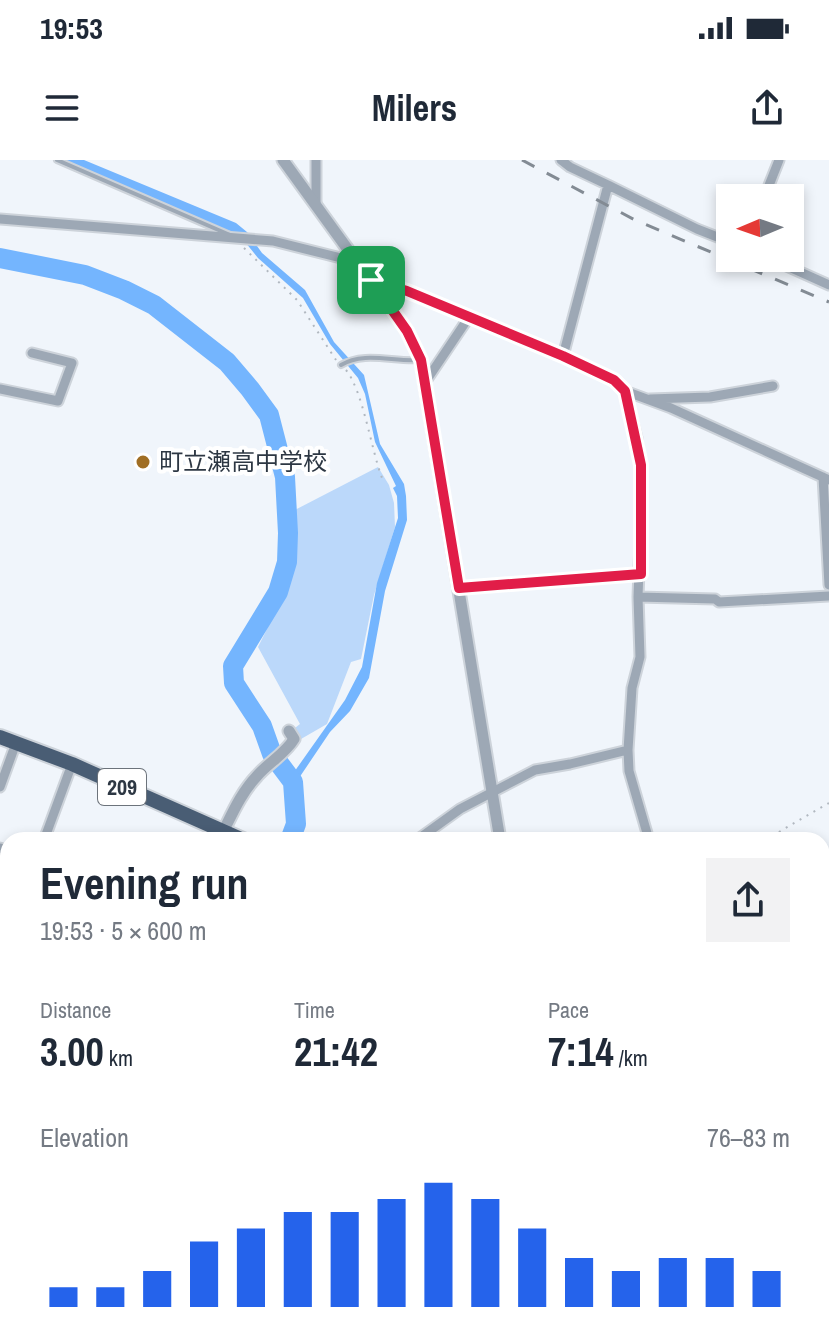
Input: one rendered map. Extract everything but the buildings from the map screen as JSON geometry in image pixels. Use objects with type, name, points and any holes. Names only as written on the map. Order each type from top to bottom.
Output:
[{"type":"highway","name":"209","points":[[0,737],[72,764],[215,832]]},
{"type":"street","points":[[283,160],[407,331],[421,360],[499,832]]},
{"type":"street","points":[[316,160],[316,206]]},
{"type":"street","points":[[561,160],[716,236]]},
{"type":"street","points":[[770,184],[779,160]]},
{"type":"street","points":[[563,356],[608,185]]},
{"type":"street","points":[[0,219],[273,241],[357,262]]},
{"type":"street","points":[[800,272],[829,285]]},
{"type":"street","points":[[371,280],[407,291],[563,356],[614,380],[625,391],[826,478],[829,585]]},
{"type":"street","points":[[426,381],[469,317]]},
{"type":"street","points":[[0,389],[58,401],[72,363],[32,353]]},
{"type":"street","points":[[647,399],[710,397],[773,386]]},
{"type":"street","points":[[625,391],[641,465],[640,657],[632,688],[629,771],[647,832]]},
{"type":"street","points":[[459,588],[641,574]]},
{"type":"street","points":[[638,597],[719,602],[829,596]]},
{"type":"street","points":[[225,832],[242,793],[294,739],[289,731]]},
{"type":"street","points":[[0,787],[16,743]]},
{"type":"street","points":[[428,832],[460,809],[535,770],[628,750]]},
{"type":"street","points":[[47,832],[72,764]]},
{"type":"lane","points":[[57,160],[220,228],[236,238]]},
{"type":"lane","points":[[341,365],[354,357],[397,362],[421,360]]},
{"type":"path","points":[[236,238],[252,258],[297,300],[358,391],[372,452],[382,478]]},
{"type":"path","points":[[779,832],[829,803]]},
{"type":"shaded area","points":[[378,467],[389,485],[394,503],[395,527],[374,595],[361,659],[351,662],[327,724],[301,739],[295,728],[300,724],[258,647],[280,603],[292,560],[291,512]]},
{"type":"water","points":[[64,160],[84,160],[236,223],[247,232],[262,253],[305,290],[334,342],[364,375],[380,444],[404,484],[407,520],[385,591],[369,678],[350,711],[330,732],[299,778],[292,775],[345,700],[362,667],[377,583],[398,518],[397,496],[393,488],[396,486],[375,442],[365,394],[358,378],[330,344],[303,298],[258,258],[241,237]]},
{"type":"waterway","points":[[0,258],[85,275],[154,305],[227,362],[269,415],[285,477],[287,562],[278,592],[233,666],[234,683],[262,726],[272,754],[293,782],[296,824],[293,832]]},
{"type":"railway","points":[[522,160],[635,220],[829,302]]},
{"type":"place","name":"町立瀬高中学校","points":[[143,462]]},
{"type":"route","points":[[371,280],[407,291],[563,356],[614,380],[625,391],[641,465],[641,574],[459,588],[421,360],[407,331],[371,280]]}]
